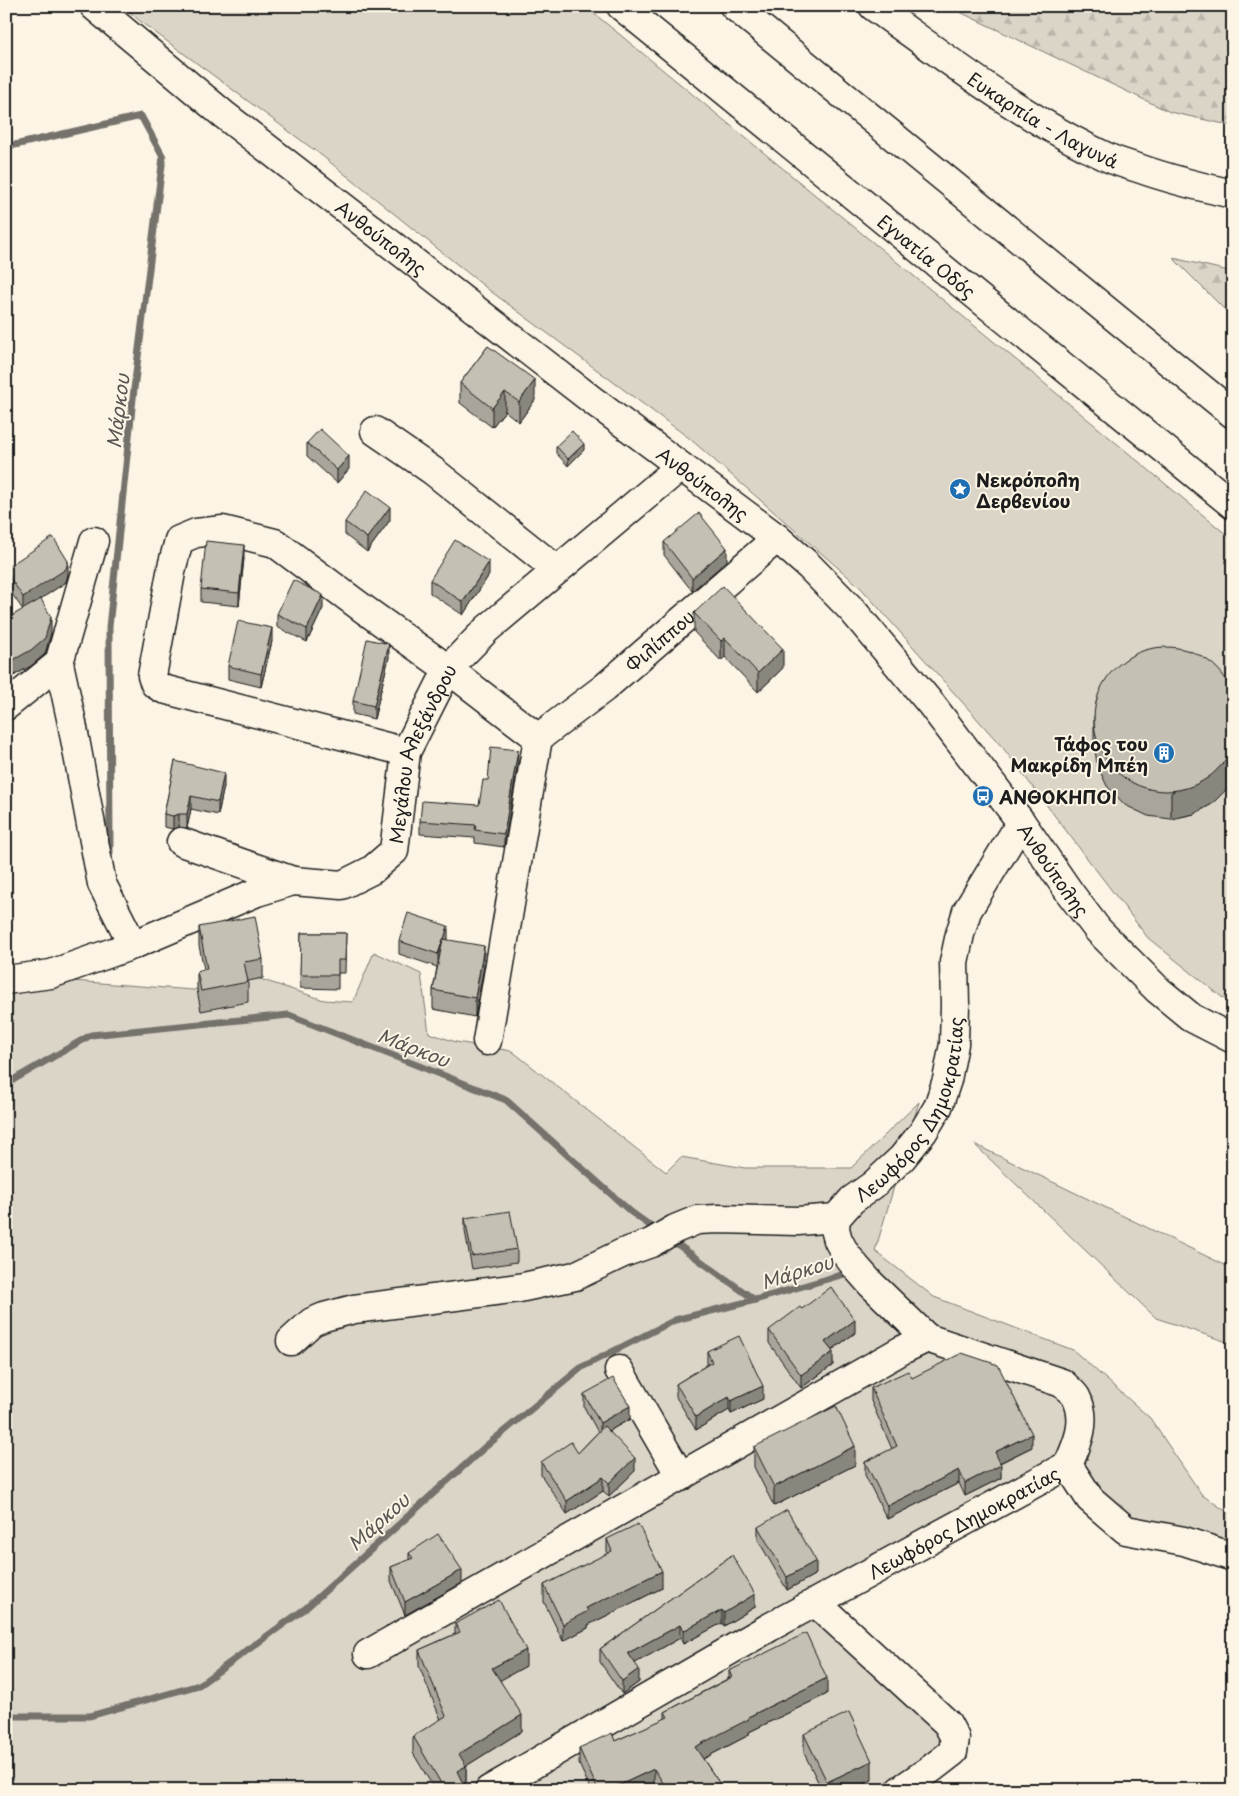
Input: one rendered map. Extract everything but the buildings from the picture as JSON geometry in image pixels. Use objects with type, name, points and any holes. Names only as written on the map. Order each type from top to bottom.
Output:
[{"type":"main road","name":"Ανθούπολης","points":[[94,6],[223,114],[680,467],[777,538],[808,566],[853,611],[931,704],[1022,822],[1070,893],[1098,930],[1158,990],[1192,1018],[1233,1038]]},
{"type":"main road","name":"Εγνατία Οδός","points":[[621,6],[1233,505]]},
{"type":"main road","points":[[734,6],[1233,414]]},
{"type":"main road","name":"Ευκαρπία - Λαγυνά","points":[[874,6],[954,65],[1064,135],[1110,159],[1162,176],[1233,194]]},
{"type":"main road","points":[[375,431],[433,471],[557,570]]},
{"type":"main road","name":"Μεγάλου Αλεξάνδρου","points":[[6,980],[51,974],[133,945],[249,895],[293,881],[342,885],[372,870],[394,851],[406,752],[448,669],[487,629],[680,467]]},
{"type":"main road","points":[[406,752],[163,689],[155,684],[152,676],[172,567],[179,540],[196,533],[223,530],[276,543],[448,669],[538,738],[487,1041]]},
{"type":"main road","name":"Φιλίππου","points":[[538,738],[604,688],[777,538]]},
{"type":"main road","points":[[94,541],[59,663],[102,884],[133,945]]},
{"type":"main road","points":[[6,706],[59,663]]},
{"type":"main road","name":"Λεωφόρος Δημοκρατίας","points":[[489,1790],[770,1627],[1068,1465],[1080,1437],[1081,1418],[1075,1396],[1062,1383],[927,1338],[871,1284],[845,1253],[835,1229],[836,1218],[852,1200],[873,1185],[902,1158],[923,1132],[938,1107],[947,1080],[954,1044],[956,1005],[954,962],[960,934],[967,911],[1022,822]]},
{"type":"main road","points":[[181,842],[293,881]]},
{"type":"main road","points":[[290,1341],[312,1322],[324,1316],[354,1309],[519,1288],[575,1276],[623,1253],[651,1244],[675,1229],[697,1220],[798,1221],[836,1218]]},
{"type":"main road","points":[[368,1654],[902,1350],[927,1338]]},
{"type":"main road","points":[[619,1370],[681,1477]]},
{"type":"main road","points":[[1068,1465],[1090,1499],[1126,1530],[1184,1541],[1233,1557]]},
{"type":"main road","points":[[816,1603],[947,1723],[955,1738],[953,1752],[900,1790]]},
{"type":"green space","name":"Νεκρόπολη Δερβενίου","points":[[123,6],[585,6],[1233,540],[1233,1002],[1223,998],[1148,938],[1003,748],[860,587],[689,438],[489,290],[321,155],[141,22]]},
{"type":"green space","points":[[951,6],[1233,6],[1233,126],[1170,112],[962,13]]},
{"type":"green space","points":[[1173,258],[1233,272],[1233,318]]},
{"type":"green space","points":[[374,952],[421,974],[429,1033],[456,1042],[512,1051],[666,1172],[681,1157],[745,1168],[851,1168],[919,1102],[875,1251],[934,1297],[1073,1350],[1150,1418],[1202,1495],[1233,1516],[1233,1557],[1126,1530],[1068,1465],[816,1604],[970,1745],[907,1790],[6,1790],[6,976],[193,990],[257,978],[324,1000],[353,1002]]},
{"type":"green space","points":[[974,1144],[1233,1269],[1233,1344],[1156,1318]]},
{"type":"waterway","name":"Μάρκου","points":[[6,147],[141,116],[163,157],[134,389],[109,627],[110,853]]},
{"type":"waterway","name":"Μάρκου","points":[[6,1084],[91,1035],[289,1015],[506,1100],[631,1212],[659,1232]]},
{"type":"waterway","name":"Μάρκου","points":[[670,1239],[755,1300],[848,1273]]},
{"type":"waterway","name":"Μάρκου","points":[[6,1716],[90,1716],[199,1685],[306,1608],[485,1447],[582,1367],[675,1320],[755,1300]]},
{"type":"place","name":"Νεκρόπολη Δερβενίου","points":[[960,489]]},
{"type":"place","name":"Τάφος του Μακρίδη Μπέη","points":[[1164,753]]},
{"type":"place","name":"ΑΝΘΟΚΗΠΟΙ","points":[[983,796]]}]
